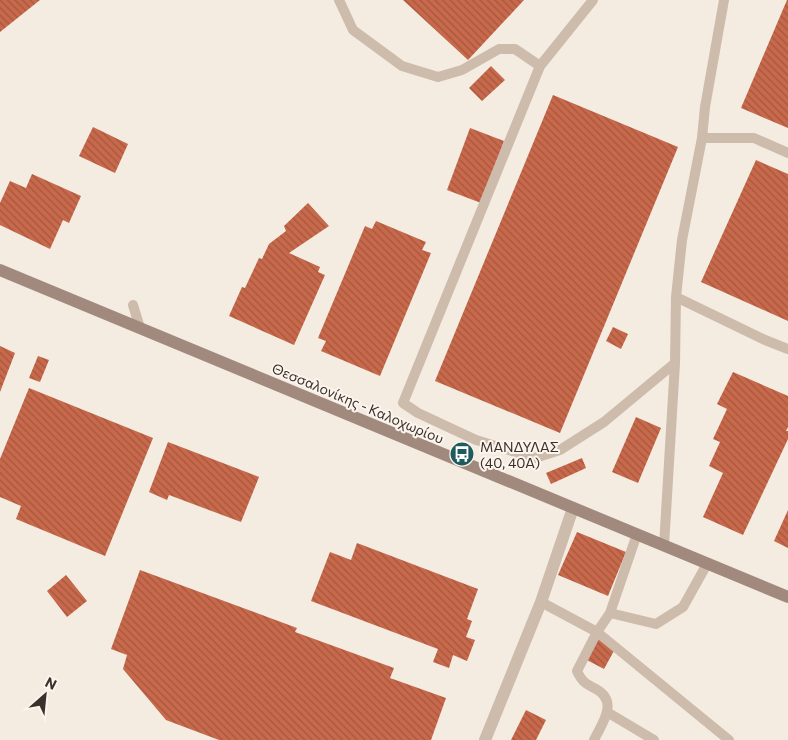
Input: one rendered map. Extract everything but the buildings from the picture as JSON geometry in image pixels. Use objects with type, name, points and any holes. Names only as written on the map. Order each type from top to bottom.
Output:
[{"type":"main road","name":"Θεσσαλονίκης - Καλοχωρίου","points":[[0,270],[788,597]]},
{"type":"street","points":[[485,740],[541,602],[573,508]]},
{"type":"lane","points":[[339,0],[353,30],[402,66],[438,77],[462,70],[499,49],[516,49],[540,66]]},
{"type":"lane","points":[[593,0],[540,66],[404,403],[418,413],[476,440],[535,458],[560,450],[604,422],[675,363]]},
{"type":"lane","points":[[664,546],[675,363],[676,298],[682,240],[702,138],[705,106],[724,0]]},
{"type":"lane","points":[[702,138],[754,138],[788,153]]},
{"type":"lane","points":[[676,298],[765,340],[788,348]]},
{"type":"lane","points":[[133,305],[140,328]]},
{"type":"lane","points":[[597,739],[607,712],[608,703],[605,697],[597,690],[584,683],[577,671],[597,632],[610,613],[637,534]]},
{"type":"lane","points":[[610,613],[656,624],[683,607],[707,564]]},
{"type":"lane","points":[[541,602],[597,632],[729,740]]},
{"type":"lane","points":[[607,712],[654,740]]},
{"type":"place","name":"ΜΑΝΔΥΛΑΣ (40, 40Α)","points":[[462,454]]}]
